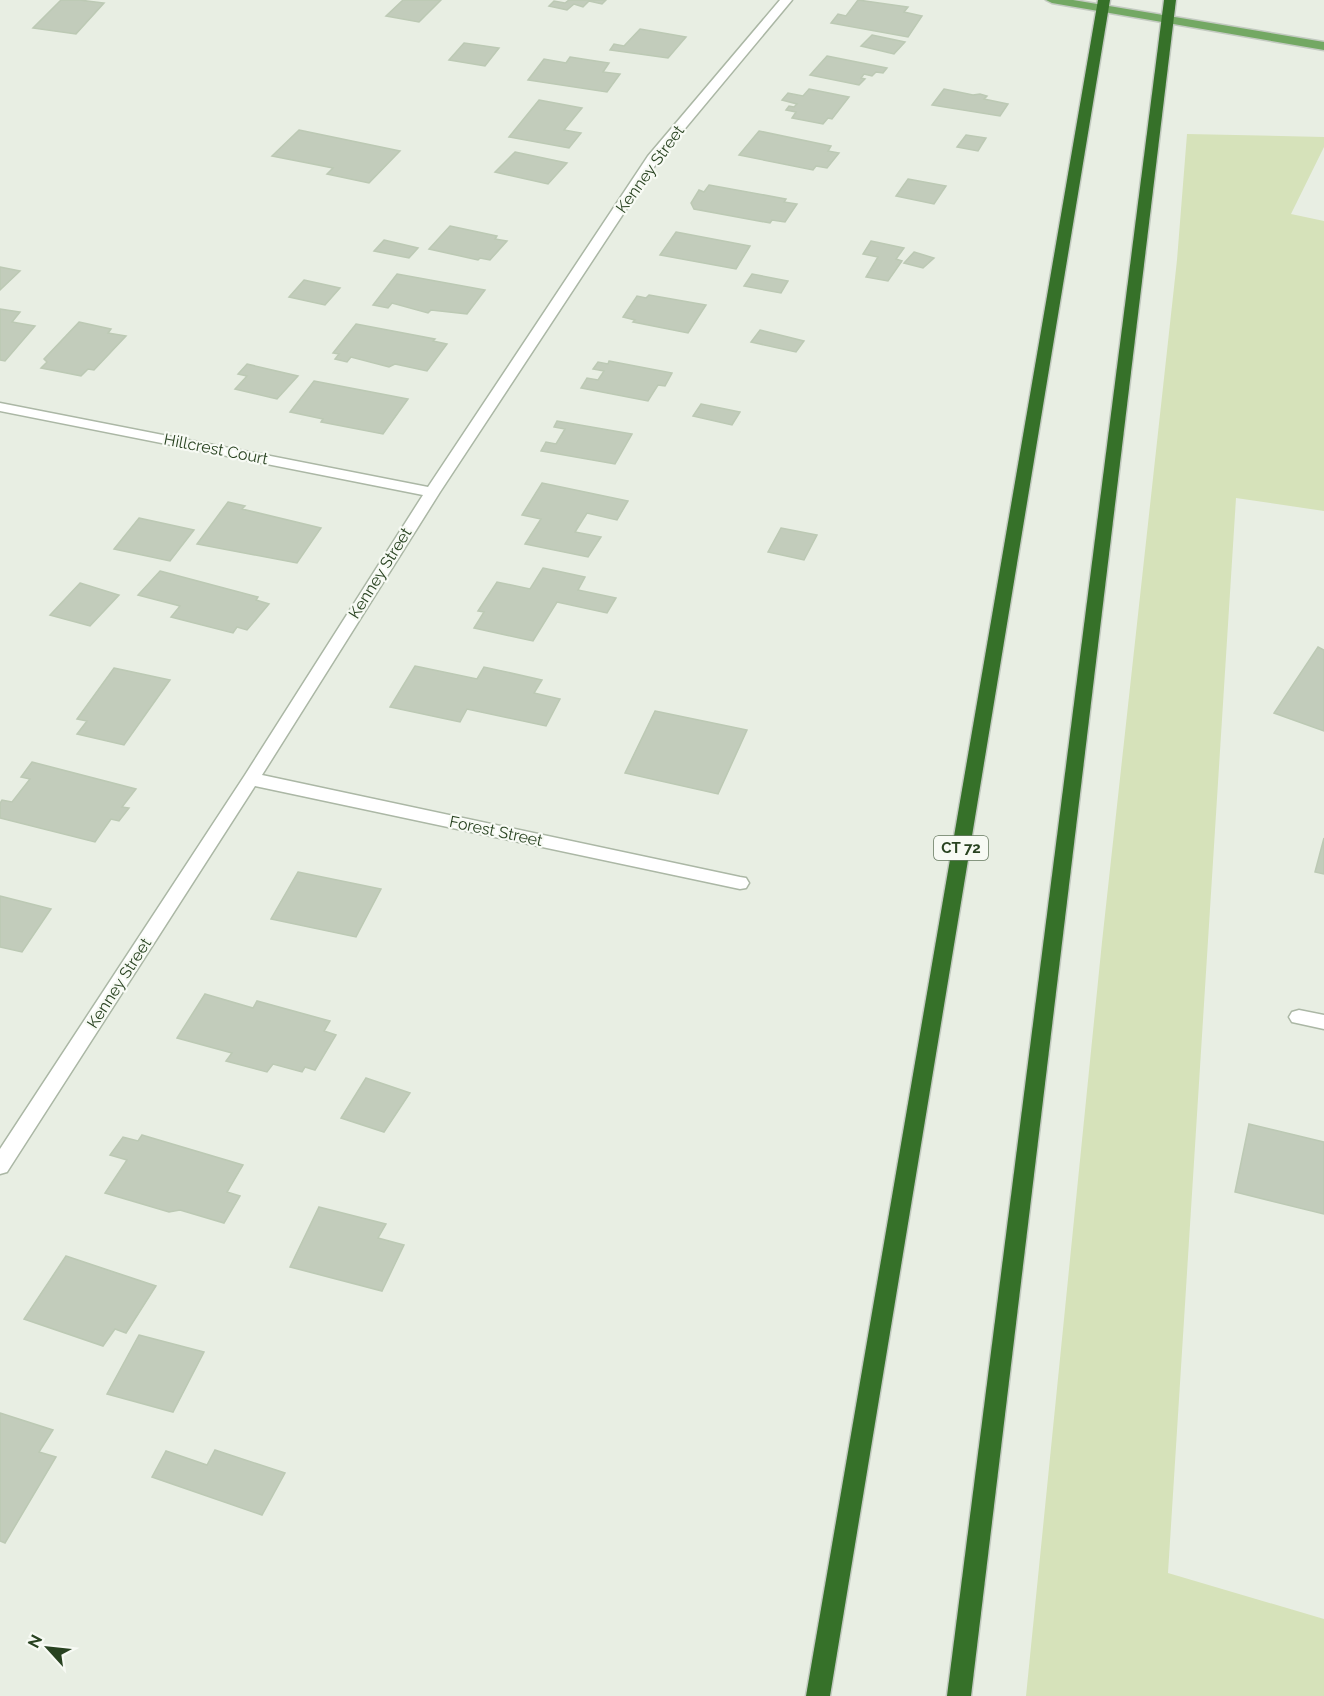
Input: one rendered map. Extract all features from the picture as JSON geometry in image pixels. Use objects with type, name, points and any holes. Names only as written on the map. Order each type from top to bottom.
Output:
[{"type":"highway","points":[[959,1696],[1170,0]]},
{"type":"highway","name":"CT 72","points":[[818,1696],[1103,4]]},
{"type":"main road","points":[[1052,0],[1103,4],[1168,19],[1324,46]]},
{"type":"street","name":"Kenney Street","points":[[0,1166],[251,779],[432,492],[653,159],[786,0]]},
{"type":"street","name":"Hillcrest Court","points":[[0,407],[432,492]]},
{"type":"street","name":"Forest Street","points":[[251,779],[740,883]]},
{"type":"street","points":[[1299,1017],[1324,1022]]},
{"type":"green space","points":[[1187,134],[1324,137],[1324,147],[1291,214],[1324,221],[1324,511],[1236,498],[1168,1573],[1324,1619],[1324,1696],[1026,1696],[1102,942],[1177,260]]},
{"type":"building","points":[[61,0],[104,3],[76,34],[33,28]]},
{"type":"building","points":[[403,0],[441,0],[419,22],[386,16]]},
{"type":"building","points":[[569,0],[606,0],[602,4],[589,1],[583,7],[574,4],[567,10],[549,6],[554,1],[565,3]]},
{"type":"building","points":[[858,0],[908,7],[904,12],[922,16],[908,37],[831,23],[838,14],[846,16]]},
{"type":"building","points":[[640,29],[686,37],[668,58],[610,50],[614,44],[624,46]]},
{"type":"building","points":[[872,35],[905,42],[894,54],[861,46]]},
{"type":"building","points":[[464,43],[499,48],[485,66],[449,60]]},
{"type":"building","points":[[827,56],[887,68],[883,73],[876,72],[872,76],[864,74],[861,78],[865,79],[859,85],[810,75]]},
{"type":"building","points":[[570,57],[609,63],[603,72],[620,74],[607,92],[528,80],[544,59],[566,63]]},
{"type":"building","points":[[809,89],[849,97],[832,119],[828,118],[823,124],[792,118],[796,112],[786,110],[789,106],[794,107],[797,104],[782,100],[788,93],[803,96]]},
{"type":"building","points":[[944,89],[973,95],[980,94],[987,96],[984,99],[1008,104],[1000,116],[932,105]]},
{"type":"building","points":[[539,100],[582,108],[564,130],[581,133],[569,148],[509,137]]},
{"type":"building","points":[[299,130],[400,151],[369,183],[327,174],[333,168],[272,156]]},
{"type":"building","points":[[759,131],[831,146],[828,151],[839,153],[827,168],[816,166],[813,170],[739,155]]},
{"type":"building","points":[[966,135],[986,138],[978,151],[957,147]]},
{"type":"building","points":[[515,152],[567,163],[548,184],[495,172]]},
{"type":"building","points":[[908,179],[946,186],[934,204],[896,196]]},
{"type":"building","points":[[709,185],[786,199],[784,202],[797,204],[785,222],[772,220],[770,223],[694,209],[691,203],[699,190],[704,192]]},
{"type":"building","points":[[450,226],[497,236],[495,239],[507,241],[490,260],[480,258],[478,260],[429,249]]},
{"type":"building","points":[[676,232],[750,246],[736,269],[660,255]]},
{"type":"building","points":[[384,240],[418,248],[409,258],[374,251]]},
{"type":"building","points":[[871,241],[904,248],[896,259],[902,261],[888,281],[866,277],[878,257],[863,254]]},
{"type":"building","points":[[914,252],[934,258],[923,268],[904,263]]},
{"type":"building","points":[[0,267],[20,271],[0,290]]},
{"type":"building","points":[[397,274],[485,290],[467,314],[431,310],[428,313],[392,303],[388,308],[373,305]]},
{"type":"building","points":[[752,274],[788,281],[781,293],[744,286]]},
{"type":"building","points":[[304,280],[340,288],[325,305],[289,297]]},
{"type":"building","points":[[649,295],[706,305],[688,333],[633,322],[635,320],[623,317],[637,296],[646,298]]},
{"type":"building","points":[[0,309],[20,312],[12,322],[35,326],[5,361],[0,360]]},
{"type":"building","points":[[79,322],[111,329],[108,333],[126,336],[94,370],[88,369],[81,376],[41,368],[47,362],[44,359]]},
{"type":"building","points":[[356,324],[435,339],[433,341],[447,344],[427,371],[395,364],[389,367],[351,357],[347,362],[335,359],[339,354],[333,353]]},
{"type":"building","points":[[760,330],[804,341],[796,352],[751,342]]},
{"type":"building","points":[[609,361],[672,373],[665,386],[658,385],[648,401],[581,388],[587,378],[598,380],[604,371],[593,369],[598,362],[608,364]]},
{"type":"building","points":[[247,364],[298,376],[277,399],[235,389],[247,376],[238,374]]},
{"type":"building","points":[[314,381],[408,399],[383,434],[321,422],[323,419],[290,412]]},
{"type":"building","points":[[701,404],[740,412],[732,425],[693,416]]},
{"type":"building","points":[[557,421],[632,434],[615,464],[541,451],[546,442],[556,444],[565,429],[554,427]]},
{"type":"building","points":[[542,483],[628,501],[617,520],[587,513],[575,532],[601,537],[588,557],[525,544],[541,519],[522,515]]},
{"type":"building","points":[[228,502],[245,506],[242,509],[321,528],[297,563],[197,544]]},
{"type":"building","points":[[139,518],[194,530],[170,561],[114,549]]},
{"type":"building","points":[[781,528],[817,535],[804,560],[768,552]]},
{"type":"building","points":[[543,568],[585,577],[578,590],[616,598],[607,613],[557,602],[533,641],[474,628],[484,612],[478,611],[497,582],[530,589]]},
{"type":"building","points":[[160,571],[258,597],[256,600],[269,604],[247,630],[237,627],[233,633],[171,617],[180,606],[138,595]]},
{"type":"building","points":[[80,583],[119,595],[90,626],[50,615]]},
{"type":"building","points":[[1318,647],[1324,650],[1324,731],[1274,713]]},
{"type":"building","points":[[415,666],[477,679],[484,667],[542,680],[534,693],[560,699],[546,726],[467,709],[460,722],[390,707]]},
{"type":"building","points":[[114,668],[170,680],[124,745],[77,734],[87,721],[77,719]]},
{"type":"building","points":[[655,711],[747,730],[718,794],[625,773]]},
{"type":"building","points":[[32,762],[136,789],[122,807],[129,808],[119,821],[111,819],[95,842],[0,818],[0,803],[2,800],[12,802],[30,779],[21,777]]},
{"type":"building","points":[[1324,838],[1324,874],[1315,872]]},
{"type":"building","points":[[298,872],[381,889],[356,937],[271,919]]},
{"type":"building","points":[[0,896],[51,909],[22,952],[0,947]]},
{"type":"building","points":[[205,994],[253,1008],[257,1001],[330,1021],[324,1031],[336,1035],[315,1070],[305,1067],[302,1072],[273,1064],[267,1072],[226,1061],[232,1053],[177,1038]]},
{"type":"building","points":[[366,1078],[410,1093],[384,1132],[341,1118]]},
{"type":"building","points":[[1249,1124],[1324,1142],[1324,1214],[1235,1192]]},
{"type":"building","points":[[142,1135],[243,1165],[227,1192],[240,1196],[224,1223],[180,1210],[169,1212],[105,1193],[127,1160],[110,1155],[123,1137],[138,1141]]},
{"type":"building","points":[[319,1207],[386,1224],[378,1238],[404,1245],[382,1291],[290,1267]]},
{"type":"building","points":[[66,1256],[156,1286],[126,1333],[115,1329],[103,1346],[24,1319]]},
{"type":"building","points":[[139,1335],[204,1352],[173,1412],[107,1394]]},
{"type":"building","points":[[0,1413],[53,1430],[39,1452],[56,1457],[5,1543],[0,1541]]},
{"type":"building","points":[[215,1450],[285,1473],[262,1515],[152,1477],[166,1451],[207,1465]]}]
